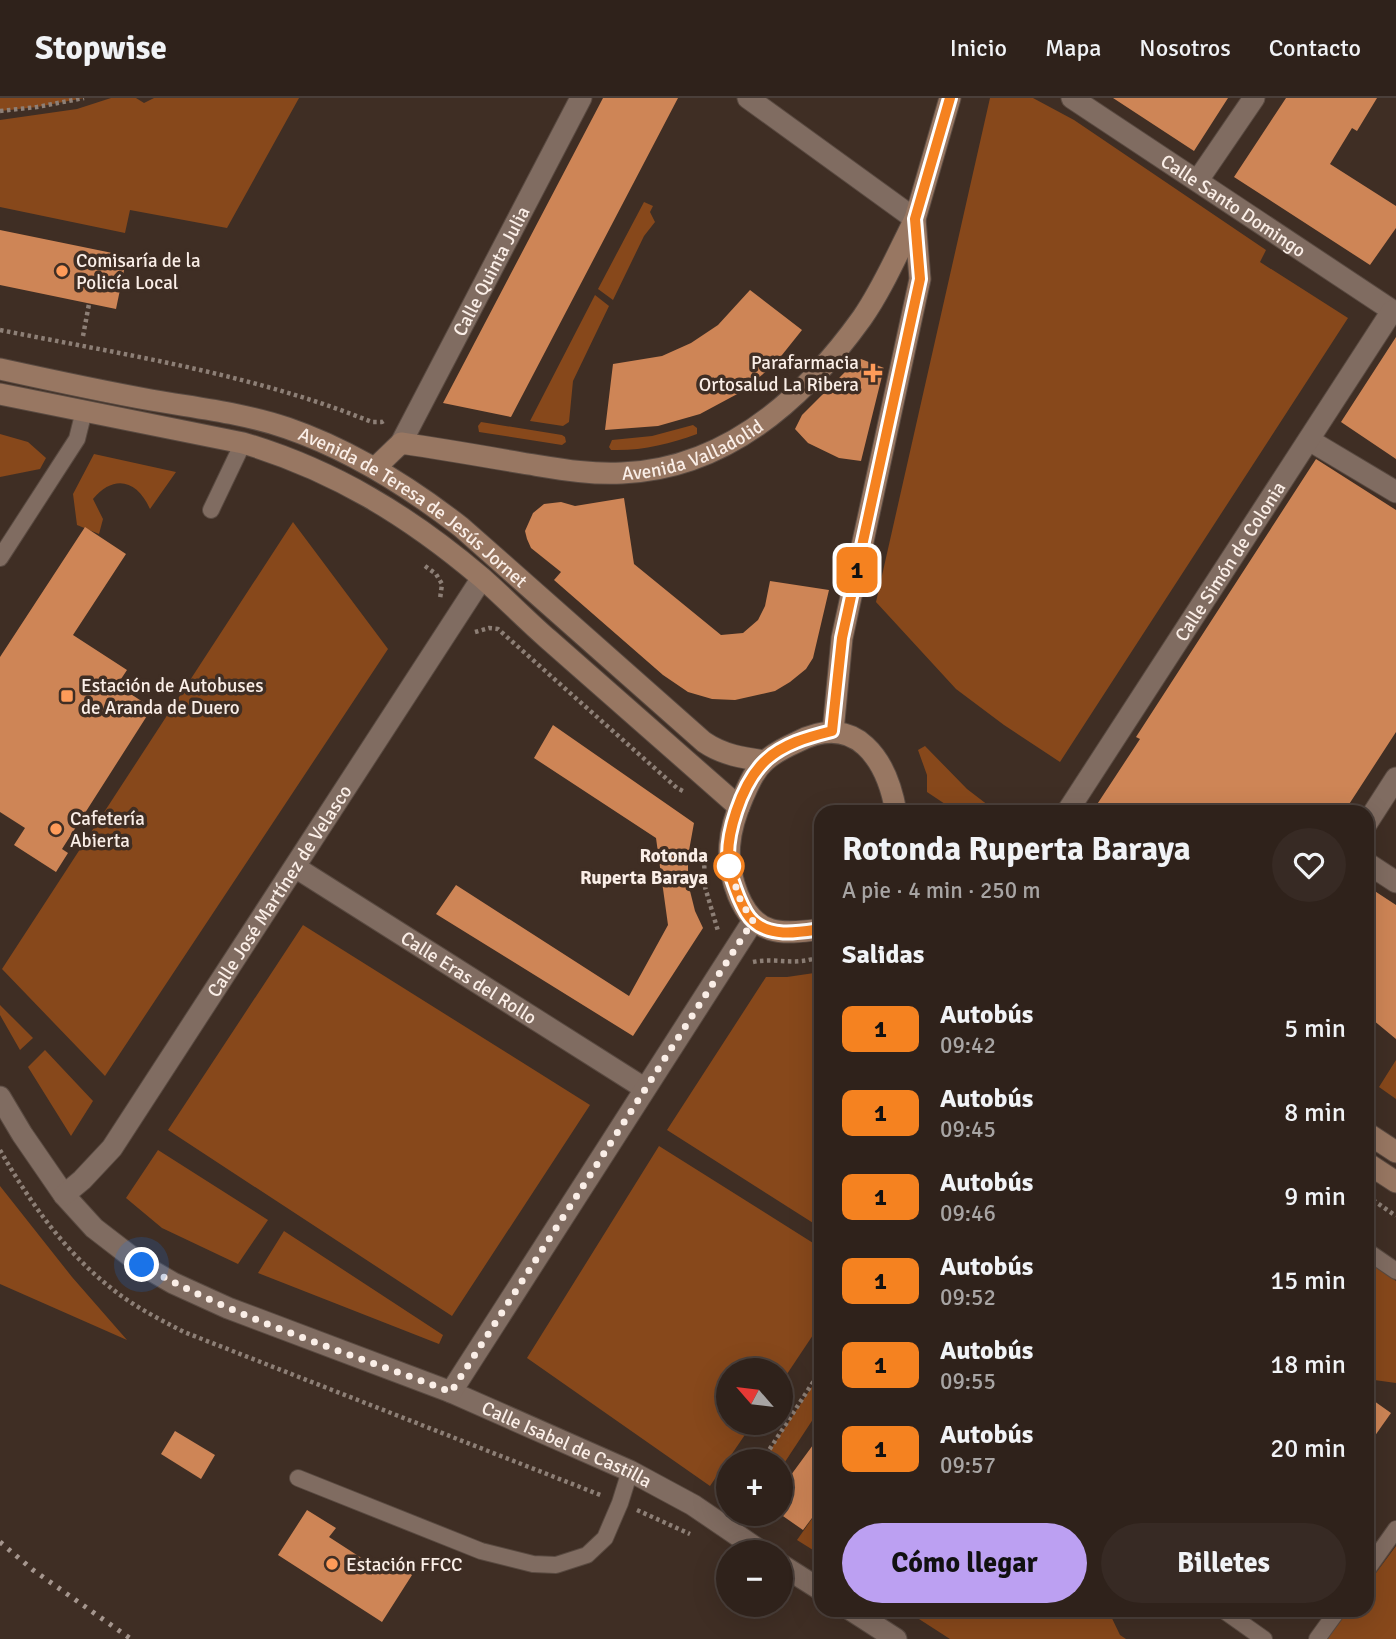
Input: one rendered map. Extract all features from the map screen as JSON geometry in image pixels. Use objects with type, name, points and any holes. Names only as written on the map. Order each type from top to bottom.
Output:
[{"type":"street","name":"Calle Quinta Julia","points":[[401,443],[581,98]]},
{"type":"street","points":[[748,98],[915,219]]},
{"type":"street","points":[[832,731],[842,638],[920,279],[915,219],[950,98]]},
{"type":"street","name":"Calle Santo Domingo","points":[[1072,98],[1394,312]]},
{"type":"street","points":[[1198,180],[1254,98]]},
{"type":"street","name":"Avenida Valladolid","points":[[401,443],[567,470],[620,473],[654,470],[697,458],[729,444],[757,427],[817,376],[863,317],[915,219]]},
{"type":"street","name":"Calle Simón de Colonia","points":[[1072,805],[1394,312]]},
{"type":"street","name":"Avenida de Teresa de Jesús Jornet","points":[[0,369],[104,392],[242,416],[286,428],[327,444],[375,468],[421,496],[461,527],[704,742],[715,750],[744,759],[765,761]]},
{"type":"street","name":"Avenida de Teresa de Jesús Jornet","points":[[0,394],[243,443],[278,453],[358,489],[392,509],[482,578],[739,807]]},
{"type":"street","points":[[1309,440],[1396,492]]},
{"type":"street","points":[[375,468],[401,443]]},
{"type":"street","name":"Calle José Martínez de Velasco","points":[[64,1195],[112,1148],[482,578]]},
{"type":"street","points":[[814,930],[794,933],[773,931],[753,921],[741,902],[729,868],[730,833],[751,778],[765,761],[805,737],[832,731],[856,739],[871,750],[892,788],[895,805]]},
{"type":"street","points":[[1374,813],[1396,778]]},
{"type":"street","name":"Calle Eras del Rollo","points":[[295,867],[644,1088]]},
{"type":"street","points":[[1374,868],[1396,882]]},
{"type":"street","points":[[451,1392],[753,921]]},
{"type":"street","name":"Calle Isabel de Castilla","points":[[0,1097],[64,1195],[105,1238],[142,1265],[173,1283],[228,1308],[451,1392],[630,1471],[693,1505],[744,1540]]},
{"type":"street","points":[[1374,1138],[1396,1152]]},
{"type":"street","points":[[1374,1168],[1396,1182]]},
{"type":"street","points":[[793,1572],[814,1586]]},
{"type":"street","points":[[862,1617],[896,1639]]},
{"type":"lane","points":[[0,558],[77,439],[84,411]]},
{"type":"lane","points":[[211,510],[243,443]]},
{"type":"lane","points":[[1374,1256],[1396,1271]]},
{"type":"lane","points":[[298,1478],[481,1551],[534,1564],[556,1565],[587,1555],[605,1538],[630,1471]]},
{"type":"lane","points":[[1374,1560],[1396,1529]]},
{"type":"lane","points":[[1233,1617],[1264,1639]]},
{"type":"lane","points":[[1317,1639],[1333,1617]]},
{"type":"path","points":[[0,111],[84,98]]},
{"type":"path","points":[[83,336],[89,304]]},
{"type":"path","points":[[327,444],[344,411]]},
{"type":"path","points":[[419,561],[439,578],[442,584],[438,604],[441,612],[473,632],[498,629],[677,788],[692,793]]},
{"type":"path","points":[[705,848],[705,887],[718,929],[715,939],[749,962],[798,962],[814,958]]},
{"type":"path","points":[[0,1150],[18,1181],[69,1250],[111,1288],[152,1315],[209,1342],[620,1503],[692,1535]]},
{"type":"path","points":[[1374,1201],[1396,1216]]},
{"type":"path","points":[[770,1449],[814,1381]]},
{"type":"shaded area","points":[[0,98],[84,98],[0,111]]},
{"type":"shaded area","points":[[111,98],[136,98],[144,103],[154,98],[299,98],[227,228],[130,210],[125,233],[0,207],[0,120],[77,109]]},
{"type":"shaded area","points":[[990,98],[1033,98],[1074,120],[1266,250],[1260,262],[1348,318],[1060,762],[956,689],[876,602]]},
{"type":"shaded area","points":[[644,202],[653,206],[650,212],[655,222],[644,236],[613,300],[598,289]]},
{"type":"shaded area","points":[[595,295],[609,306],[573,381],[569,422],[563,426],[530,421]]},
{"type":"shaded area","points":[[481,422],[562,435],[566,442],[562,445],[479,432],[478,426]]},
{"type":"shaded area","points":[[693,425],[697,428],[697,434],[666,444],[622,450],[611,450],[609,447],[612,440],[652,436]]},
{"type":"shaded area","points":[[0,434],[28,442],[46,458],[40,469],[0,477]]},
{"type":"shaded area","points":[[94,454],[176,472],[150,509],[145,499],[132,486],[117,484],[101,491],[93,499],[103,519],[99,534],[77,525],[73,494]]},
{"type":"shaded area","points":[[293,522],[388,649],[105,1076],[2,969]]},
{"type":"shaded area","points":[[925,746],[967,789],[988,805],[946,805],[927,792],[927,775],[918,750]]},
{"type":"shaded area","points":[[303,925],[590,1105],[452,1316],[168,1130]]},
{"type":"shaded area","points":[[814,973],[814,1224],[667,1130],[766,977]]},
{"type":"shaded area","points":[[0,1005],[33,1038],[20,1050],[0,1015]]},
{"type":"shaded area","points":[[45,1050],[93,1101],[71,1136],[28,1067]]},
{"type":"shaded area","points":[[1396,1060],[1396,1099],[1379,1087]]},
{"type":"shaded area","points":[[659,1146],[814,1244],[814,1334],[793,1365],[793,1358],[716,1358],[716,1435],[745,1435],[735,1449],[716,1449],[716,1477],[710,1486],[527,1358]]},
{"type":"shaded area","points":[[158,1150],[268,1220],[238,1264],[162,1228],[126,1198]]},
{"type":"shaded area","points":[[0,1186],[72,1277],[127,1340],[0,1284]]},
{"type":"shaded area","points":[[284,1231],[443,1335],[439,1344],[258,1273]]},
{"type":"shaded area","points":[[1374,1266],[1396,1281],[1396,1383],[1374,1380]]},
{"type":"shaded area","points":[[814,1384],[814,1418],[793,1450],[771,1449],[780,1435],[793,1435],[793,1415]]},
{"type":"shaded area","points":[[814,1516],[814,1551],[797,1540]]},
{"type":"shaded area","points":[[1396,1546],[1396,1639],[1327,1639],[1344,1617],[1374,1617],[1374,1576]]},
{"type":"shaded area","points":[[916,1617],[1111,1617],[1120,1635],[1126,1639],[950,1639]]},
{"type":"building","points":[[603,98],[678,98],[511,417],[443,403]]},
{"type":"building","points":[[1113,98],[1228,98],[1194,151]]},
{"type":"building","points":[[1286,98],[1377,98],[1357,131],[1352,128],[1330,164],[1396,206],[1396,228],[1370,265],[1234,177]]},
{"type":"building","name":"Comisaría de la Policía Local","points":[[0,230],[127,256],[116,309],[0,285]]},
{"type":"building","points":[[750,290],[802,330],[774,365],[741,392],[700,414],[658,426],[605,430],[613,364],[662,356],[691,343],[718,325]]},
{"type":"building","points":[[1396,337],[1396,459],[1341,422]]},
{"type":"building","points":[[861,359],[884,368],[861,461],[839,458],[808,443],[795,429],[802,415]]},
{"type":"building","points":[[1316,459],[1396,510],[1396,732],[1349,805],[1097,805],[1140,739],[1136,737]]},
{"type":"building","points":[[624,498],[634,564],[721,635],[743,633],[758,620],[765,606],[770,581],[829,590],[813,658],[806,669],[775,691],[735,700],[712,699],[688,692],[663,675],[554,580],[561,572],[531,548],[527,539],[525,531],[533,513],[544,504],[561,502],[575,506]]},
{"type":"building","name":"Estación de Autobuses de Aranda de Duero","points":[[85,527],[126,554],[73,635],[127,670],[117,685],[152,708],[62,849],[68,853],[56,872],[14,845],[25,828],[0,812],[0,657]]},
{"type":"building","points":[[553,725],[694,823],[688,856],[688,883],[695,911],[703,928],[633,1036],[436,914],[456,885],[629,996],[668,925],[656,838],[534,758]]},
{"type":"building","points":[[1374,891],[1396,905],[1396,1039],[1374,1021]]},
{"type":"building","points":[[1374,1401],[1391,1413],[1374,1437]]},
{"type":"building","points":[[175,1431],[215,1455],[201,1479],[161,1454]]},
{"type":"building","points":[[814,1444],[814,1515],[803,1530],[793,1523],[793,1472]]},
{"type":"building","name":"Estación FFCC","points":[[307,1510],[336,1528],[329,1537],[380,1570],[387,1559],[412,1575],[382,1622],[278,1555]]},
{"type":"railway","points":[[0,1542],[33,1570],[131,1639]]},
{"type":"bus line","name":"1","points":[[814,930],[794,933],[773,931],[753,921],[741,902],[729,868],[730,833],[751,778],[765,761],[805,737],[832,731],[842,638],[920,279],[915,219],[950,98]]},
{"type":"place","name":"Comisaría de la Policía Local","points":[[62,271]]},
{"type":"place","name":"Parafarmacia Ortosalud La Ribera","points":[[873,373]]},
{"type":"place","name":"Estación de Autobuses de Aranda de Duero","points":[[67,696]]},
{"type":"place","name":"Cafetería Abierta","points":[[56,829]]},
{"type":"place","name":"Rotonda Ruperta Baraya","points":[[729,866]]},
{"type":"place","name":"Estación FFCC","points":[[332,1564]]},
{"type":"route","points":[[142,1265],[173,1283],[228,1308],[451,1392],[753,921],[741,902],[729,866]]}]
